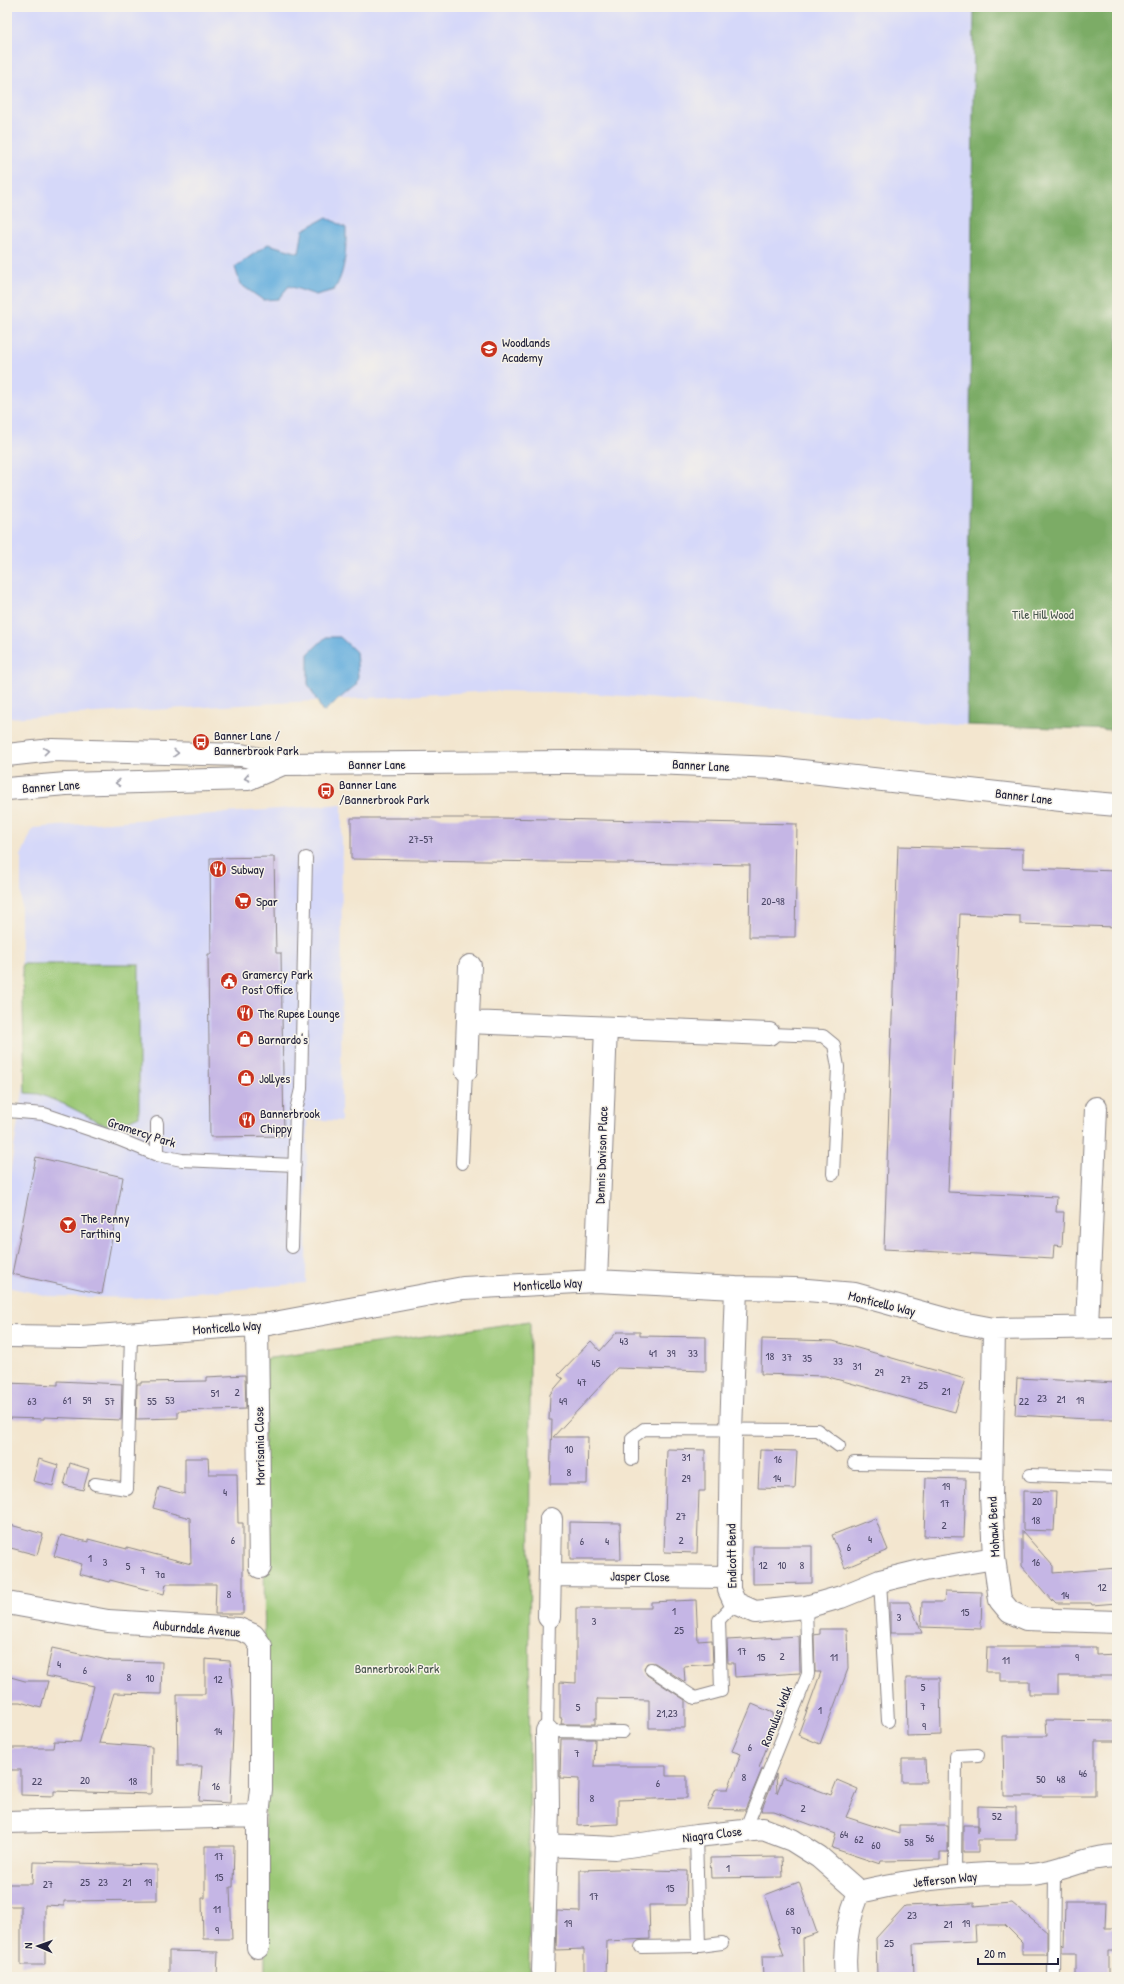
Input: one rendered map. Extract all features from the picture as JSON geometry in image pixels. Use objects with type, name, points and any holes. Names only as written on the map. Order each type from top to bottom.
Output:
[{"type":"street","name":"Banner Lane","points":[[7,756],[52,750],[225,754],[241,755],[283,764],[566,762],[653,763],[775,768],[1070,802],[1117,804]]},
{"type":"street","name":"Banner Lane","points":[[7,790],[66,784],[248,779],[283,764]]},
{"type":"street","points":[[466,1070],[470,966]]},
{"type":"street","points":[[468,1022],[769,1034]]},
{"type":"street","name":"Dennis Davison Place","points":[[596,1281],[606,1028]]},
{"type":"street","points":[[1087,1327],[1096,1108]]},
{"type":"street","name":"Monticello Way","points":[[7,1336],[81,1337],[257,1325],[463,1288],[596,1281],[736,1288],[795,1289],[856,1294],[956,1322],[994,1329],[1117,1327]]},
{"type":"street","name":"Endicott Bend","points":[[736,1288],[731,1431],[729,1577],[729,1590],[735,1603],[755,1612],[806,1607],[841,1597],[880,1581],[925,1570],[994,1558]]},
{"type":"street","name":"Morrisania Close","points":[[257,1325],[260,1567]]},
{"type":"street","name":"Mohawk Bend","points":[[994,1329],[991,1495],[994,1558],[1000,1600],[1010,1612],[1026,1619],[1117,1622]]},
{"type":"street","points":[[549,1617],[551,1519]]},
{"type":"street","name":"Jasper Close","points":[[550,1575],[729,1577]]},
{"type":"street","name":"Auburndale Avenue","points":[[7,1603],[108,1621],[239,1629],[253,1634],[261,1646],[260,1789],[258,1816],[258,1947]]},
{"type":"street","points":[[543,1971],[547,1731]]},
{"type":"street","points":[[7,1822],[258,1816]]},
{"type":"street","name":"Niagra Close","points":[[546,1845],[615,1848],[696,1836],[763,1829],[792,1840],[818,1857],[859,1892]]},
{"type":"street","name":"Jefferson Way","points":[[859,1892],[886,1886],[955,1877],[988,1874],[1031,1874],[1055,1870],[1067,1864],[1117,1856]]},
{"type":"street","points":[[846,1977],[846,1940],[852,1908],[859,1892]]},
{"type":"lane","points":[[292,1247],[296,1110],[301,1089],[306,858]]},
{"type":"lane","points":[[769,1034],[823,1036],[834,1045],[838,1067],[833,1174]]},
{"type":"lane","points":[[462,1163],[466,1070]]},
{"type":"lane","name":"Gramercy Park","points":[[7,1111],[44,1114],[118,1139],[157,1155],[182,1160],[295,1165]]},
{"type":"lane","points":[[157,1123],[157,1155]]},
{"type":"lane","points":[[95,1484],[127,1489],[130,1334]]},
{"type":"lane","points":[[632,1459],[632,1438],[644,1429],[731,1431],[817,1430],[839,1446]]},
{"type":"lane","points":[[854,1463],[991,1465]]},
{"type":"lane","points":[[1030,1475],[1117,1478]]},
{"type":"lane","points":[[880,1581],[888,1721]]},
{"type":"lane","points":[[651,1669],[695,1698],[721,1691],[719,1620],[735,1603]]},
{"type":"lane","name":"Romulus Walk","points":[[745,1830],[808,1674],[806,1607]]},
{"type":"lane","points":[[549,1617],[547,1731],[623,1732]]},
{"type":"lane","points":[[955,1877],[956,1756],[978,1755]]},
{"type":"lane","points":[[696,1836],[699,1946]]},
{"type":"lane","points":[[1054,1977],[1055,1870]]},
{"type":"lane","points":[[641,1947],[699,1946],[722,1943]]},
{"type":"shaded area","name":"Woodlands Academy","points":[[7,7],[974,7],[967,725],[587,693],[493,691],[7,718]]},
{"type":"shaded area","points":[[342,804],[341,1121],[307,1119],[306,1283],[136,1298],[48,1296],[7,1287],[7,1192],[25,1078],[21,947],[21,856],[33,828]]},
{"type":"green space","name":"Tile Hill Wood","points":[[974,7],[1117,7],[1117,730],[967,725]]},
{"type":"green space","points":[[22,964],[139,964],[139,1116],[120,1124],[105,1125],[66,1105],[39,1094],[25,1093]]},
{"type":"green space","name":"Bannerbrook Park","points":[[530,1321],[529,1977],[265,1977],[264,1359]]},
{"type":"water","points":[[327,217],[346,228],[343,268],[334,290],[316,295],[289,286],[278,299],[263,300],[240,284],[235,267],[268,244],[299,253],[303,230]]},
{"type":"water","points":[[326,637],[340,637],[356,652],[358,676],[356,685],[323,712],[308,684],[308,654]]},
{"type":"building","points":[[351,818],[497,818],[797,824],[795,937],[749,937],[750,865],[351,859]]},
{"type":"building","points":[[898,846],[1023,849],[1023,868],[1117,871],[1117,927],[1020,924],[1020,916],[960,914],[948,1192],[1057,1197],[1056,1212],[1064,1212],[1062,1246],[1054,1245],[1053,1258],[884,1249]]},
{"type":"building","points":[[274,857],[276,953],[281,953],[284,1136],[210,1137],[208,954],[211,954],[210,858]]},
{"type":"building","name":"The Penny Farthing","points":[[36,1157],[123,1177],[102,1294],[12,1274]]},
{"type":"building","points":[[617,1332],[640,1332],[640,1336],[706,1337],[706,1371],[617,1368],[553,1437],[588,1437],[587,1484],[550,1484],[552,1420],[549,1420],[550,1394],[563,1379],[558,1375],[591,1341],[600,1351]]},
{"type":"building","points":[[762,1339],[833,1341],[965,1379],[955,1412],[825,1376],[761,1374]]},
{"type":"building","points":[[245,1375],[246,1409],[178,1411],[178,1418],[136,1419],[137,1384],[141,1384],[141,1382],[206,1381],[206,1377]]},
{"type":"building","points":[[1017,1378],[1117,1383],[1117,1419],[1015,1415]]},
{"type":"building","points":[[58,1381],[122,1384],[121,1420],[44,1417],[44,1419],[7,1418],[7,1383],[58,1385]]},
{"type":"building","points":[[667,1449],[705,1450],[705,1491],[699,1491],[697,1553],[664,1552]]},
{"type":"building","points":[[760,1450],[797,1451],[795,1489],[758,1488]]},
{"type":"building","points":[[185,1458],[208,1458],[209,1474],[237,1474],[238,1523],[243,1523],[243,1614],[215,1614],[216,1584],[166,1584],[164,1594],[110,1580],[109,1582],[79,1574],[82,1564],[54,1556],[61,1535],[88,1542],[88,1539],[127,1549],[127,1547],[191,1564],[190,1518],[153,1508],[159,1487],[185,1494]]},
{"type":"building","points":[[39,1459],[58,1465],[53,1486],[33,1481]]},
{"type":"building","points":[[70,1463],[89,1469],[83,1490],[64,1485]]},
{"type":"building","points":[[926,1478],[966,1479],[964,1537],[924,1536]]},
{"type":"building","points":[[1023,1491],[1056,1492],[1054,1531],[1023,1530]]},
{"type":"building","points":[[875,1518],[888,1550],[845,1568],[832,1535]]},
{"type":"building","points":[[570,1522],[620,1523],[621,1559],[570,1559]]},
{"type":"building","points":[[7,1524],[43,1534],[37,1555],[7,1547]]},
{"type":"building","points":[[1022,1531],[1053,1566],[1053,1573],[1117,1568],[1117,1603],[1092,1605],[1091,1603],[1056,1603],[1052,1599],[1052,1601],[1022,1566]]},
{"type":"building","points":[[753,1546],[812,1546],[812,1583],[753,1584]]},
{"type":"building","points":[[945,1591],[982,1592],[981,1629],[921,1627],[922,1602],[944,1602]]},
{"type":"building","points":[[696,1600],[698,1641],[712,1640],[713,1664],[684,1666],[685,1682],[655,1663],[647,1663],[644,1668],[647,1675],[685,1700],[685,1728],[649,1728],[649,1700],[597,1699],[597,1718],[595,1718],[595,1724],[561,1724],[560,1682],[576,1683],[576,1608],[651,1608],[651,1602]]},
{"type":"building","points":[[890,1602],[909,1602],[922,1633],[890,1633]]},
{"type":"building","points":[[820,1629],[847,1629],[848,1669],[820,1744],[798,1735],[821,1672],[815,1672],[814,1635],[820,1634]]},
{"type":"building","points":[[799,1636],[800,1673],[735,1677],[734,1663],[728,1663],[727,1640]]},
{"type":"building","points":[[987,1647],[1096,1647],[1096,1655],[1117,1654],[1117,1676],[1058,1676],[1058,1694],[1029,1694],[1029,1681],[1000,1681],[1000,1672],[986,1672]]},
{"type":"building","points":[[52,1648],[112,1661],[162,1662],[161,1694],[114,1693],[99,1743],[152,1747],[151,1794],[54,1791],[54,1796],[21,1795],[21,1770],[7,1770],[7,1748],[53,1748],[54,1741],[80,1742],[94,1686],[46,1676]]},
{"type":"building","points":[[205,1659],[230,1661],[234,1711],[230,1803],[199,1801],[202,1766],[178,1766],[177,1694],[205,1694]]},
{"type":"building","points":[[7,1676],[25,1681],[48,1681],[41,1708],[20,1702],[7,1702]]},
{"type":"building","points":[[906,1678],[940,1678],[941,1735],[907,1736]]},
{"type":"building","points":[[752,1704],[773,1713],[774,1728],[759,1768],[762,1769],[745,1810],[707,1809],[716,1789],[728,1789],[741,1754],[732,1751]]},
{"type":"building","points":[[1046,1720],[1117,1721],[1116,1741],[1095,1741],[1095,1796],[1004,1796],[1003,1736],[1047,1736]]},
{"type":"building","points":[[561,1739],[595,1739],[594,1766],[666,1766],[666,1776],[687,1776],[687,1798],[618,1800],[618,1824],[578,1826],[579,1779],[560,1778]]},
{"type":"building","points":[[902,1759],[925,1759],[926,1782],[902,1782]]},
{"type":"building","points":[[776,1774],[777,1793],[783,1777],[831,1795],[837,1780],[858,1789],[846,1817],[899,1834],[899,1825],[948,1825],[948,1852],[940,1852],[940,1860],[881,1861],[880,1864],[832,1848],[836,1834],[774,1811],[761,1811]]},
{"type":"building","points":[[978,1806],[1016,1807],[1016,1840],[978,1840],[978,1852],[963,1852],[963,1825],[978,1825]]},
{"type":"building","points":[[205,1846],[234,1846],[233,1887],[230,1887],[232,1939],[203,1939],[202,1898],[205,1898]]},
{"type":"building","points":[[782,1857],[783,1877],[711,1878],[710,1858]]},
{"type":"building","points":[[33,1862],[157,1865],[157,1900],[64,1901],[64,1906],[45,1905],[45,1965],[21,1965],[21,1906],[7,1906],[7,1884],[32,1884]]},
{"type":"building","points":[[618,1869],[687,1871],[686,1905],[649,1905],[650,1939],[607,1941],[606,1977],[584,1977],[584,1949],[556,1950],[557,1911],[580,1912],[580,1870]]},
{"type":"building","points":[[799,1882],[817,1933],[803,1938],[804,1977],[763,1977],[762,1956],[784,1956],[765,1895]]},
{"type":"building","points":[[1065,1902],[1106,1902],[1105,1928],[1117,1928],[1117,1951],[1108,1951],[1108,1977],[1076,1977],[1076,1953],[1062,1953],[1062,1944],[1064,1946]]},
{"type":"building","points":[[974,1903],[974,1906],[1012,1903],[1047,1932],[1047,1954],[1022,1954],[1022,1942],[1005,1925],[975,1925],[976,1941],[913,1944],[914,1977],[877,1977],[876,1938],[905,1906]]},
{"type":"building","points":[[169,1951],[218,1952],[217,1977],[169,1977]]},
{"type":"place","name":"Woodlands Academy","points":[[489,349]]},
{"type":"place","name":"Banner Lane / Bannerbrook Park","points":[[201,742]]},
{"type":"place","name":"Banner Lane /Bannerbrook Park","points":[[326,791]]},
{"type":"place","name":"Subway","points":[[218,869]]},
{"type":"place","name":"Spar","points":[[243,901]]},
{"type":"place","name":"Gramercy Park Post Office","points":[[229,981]]},
{"type":"place","name":"The Rupee Lounge","points":[[245,1013]]},
{"type":"place","name":"Barnardo's","points":[[245,1039]]},
{"type":"place","name":"Jollyes","points":[[246,1078]]},
{"type":"place","name":"Bannerbrook Chippy","points":[[247,1120]]},
{"type":"place","name":"The Penny Farthing","points":[[68,1225]]}]
